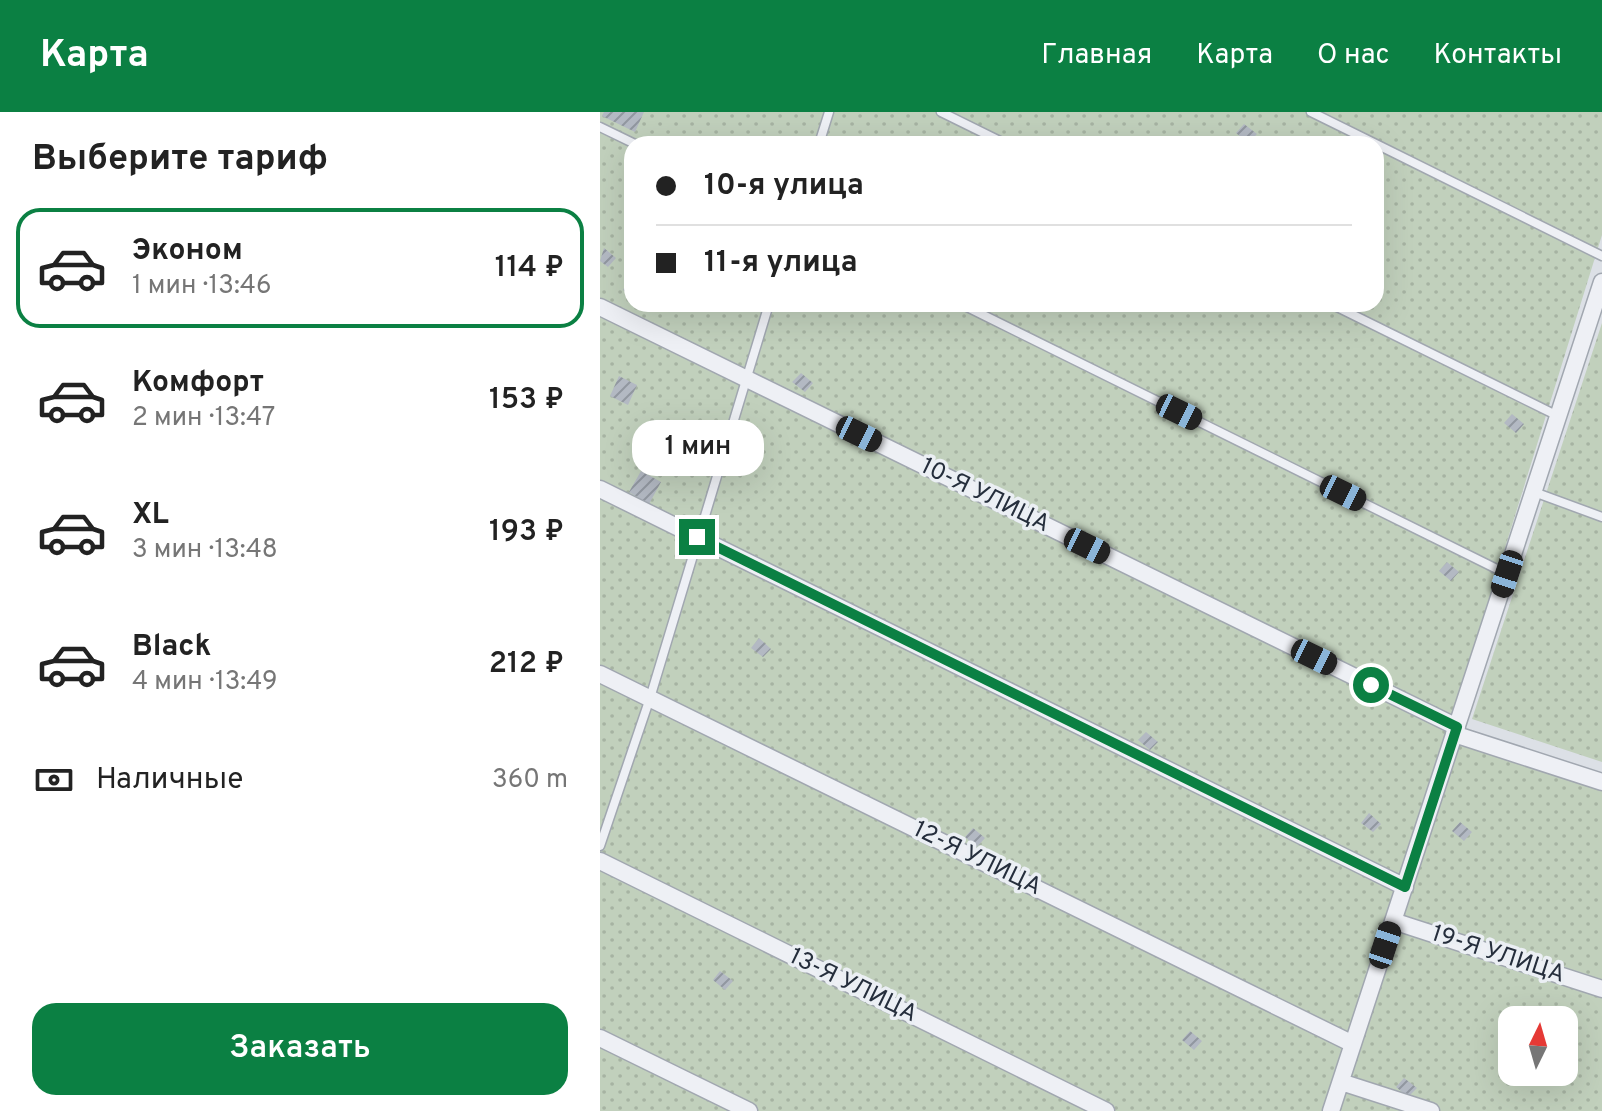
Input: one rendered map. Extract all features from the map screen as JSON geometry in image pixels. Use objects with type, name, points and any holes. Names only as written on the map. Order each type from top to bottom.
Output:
[{"type":"street","points":[[1331,1111],[1601,291]]},
{"type":"street","name":"10-Я УЛИЦА","points":[[600,307],[1456,731],[1602,782]]},
{"type":"street","points":[[600,489],[1405,887]]},
{"type":"street","name":"12-Я УЛИЦА","points":[[600,674],[1353,1044]]},
{"type":"street","name":"13-Я УЛИЦА","points":[[600,861],[1106,1111]]},
{"type":"street","name":"19-Я УЛИЦА","points":[[1393,921],[1602,989]]},
{"type":"street","points":[[600,1038],[749,1111]]},
{"type":"street","points":[[1341,1082],[1431,1111]]},
{"type":"lane","points":[[822,136],[829,112]]},
{"type":"lane","points":[[941,112],[990,136]]},
{"type":"lane","points":[[1311,112],[1360,136]]},
{"type":"lane","points":[[600,127],[624,139]]},
{"type":"lane","points":[[1384,148],[1602,256]]},
{"type":"lane","points":[[600,846],[650,698],[766,312]]},
{"type":"lane","points":[[977,312],[1507,574]]},
{"type":"lane","points":[[1347,312],[1558,416]]},
{"type":"lane","points":[[1534,492],[1602,517]]},
{"type":"green space","points":[[600,112],[1602,112],[1602,235],[1447,735],[1602,787],[1602,1111],[600,1111]]},
{"type":"green space","points":[[1602,323],[1602,762],[1472,719]]},
{"type":"building","points":[[604,112],[644,112],[635,132],[602,116]]},
{"type":"building","points":[[1244,124],[1257,134],[1240,136],[1236,133]]},
{"type":"building","points":[[604,248],[616,258],[608,267],[600,261]]},
{"type":"building","points":[[801,373],[813,383],[805,392],[792,382]]},
{"type":"building","points":[[619,376],[637,385],[628,405],[610,396]]},
{"type":"building","points":[[1512,414],[1524,424],[1516,433],[1504,423]]},
{"type":"building","points":[[641,471],[661,482],[649,504],[629,492]]},
{"type":"building","points":[[1447,562],[1459,572],[1451,581],[1439,571]]},
{"type":"building","points":[[759,638],[771,649],[763,657],[751,648]]},
{"type":"building","points":[[1146,732],[1158,742],[1150,750],[1138,740]]},
{"type":"building","points":[[1369,813],[1381,824],[1373,832],[1361,823]]},
{"type":"building","points":[[1460,822],[1472,832],[1464,841],[1452,831]]},
{"type":"building","points":[[973,828],[985,838],[977,847],[965,837]]},
{"type":"building","points":[[720,971],[733,981],[725,990],[713,980]]},
{"type":"building","points":[[1190,1031],[1202,1041],[1194,1050],[1182,1040]]},
{"type":"building","points":[[1404,1078],[1417,1088],[1408,1097],[1396,1087]]},
{"type":"route","points":[[697,537],[1405,887],[1457,727],[1371,685]]}]
